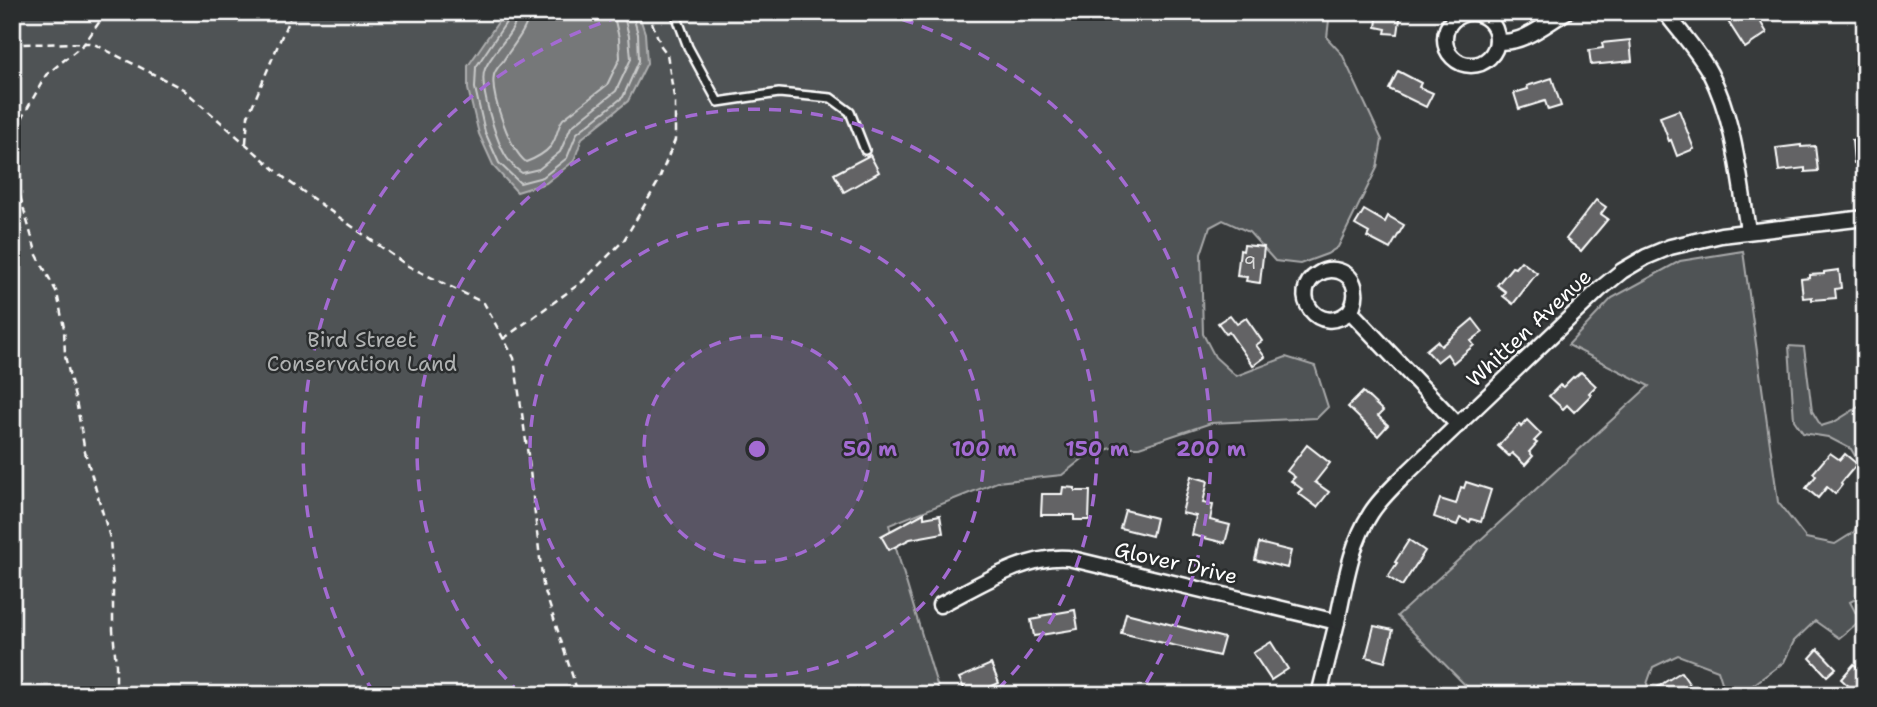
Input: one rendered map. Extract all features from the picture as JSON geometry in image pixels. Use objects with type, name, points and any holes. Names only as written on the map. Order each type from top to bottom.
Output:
[{"type":"street","points":[[1497,41],[1517,39],[1566,12]]},
{"type":"street","points":[[1665,12],[1709,71],[1724,107],[1748,230]]},
{"type":"street","name":"Whitten Avenue","points":[[1336,622],[1353,553],[1370,514],[1392,488],[1592,296],[1622,271],[1646,257],[1693,240],[1748,230],[1865,218]]},
{"type":"street","points":[[1350,312],[1458,425]]},
{"type":"street","name":"Glover Drive","points":[[940,605],[1029,562],[1059,557],[1336,622]]},
{"type":"street","points":[[1319,695],[1336,622]]},
{"type":"lane","points":[[676,12],[688,47],[718,102],[779,93],[831,97],[850,112],[865,150]]},
{"type":"path","points":[[106,12],[85,43],[46,75],[22,120],[19,193],[37,255],[57,293],[64,328],[65,356],[85,452],[110,538],[116,695]]},
{"type":"path","points":[[246,144],[248,116],[292,12]]},
{"type":"path","points":[[503,339],[591,274],[624,240],[657,184],[675,140],[676,103],[667,54],[661,46],[648,12]]},
{"type":"path","points":[[12,41],[21,44],[92,43],[183,89],[288,181],[408,266],[484,303],[514,358],[543,585],[576,687],[585,695]]},
{"type":"green space","name":"Bird Street Conservation Land","points":[[12,12],[1333,12],[1327,38],[1342,54],[1382,140],[1377,168],[1338,247],[1327,254],[1300,264],[1275,261],[1249,232],[1223,220],[1210,227],[1201,254],[1203,334],[1215,357],[1236,376],[1286,357],[1315,366],[1328,407],[1317,418],[1211,423],[1139,447],[1115,447],[1086,456],[1062,475],[997,482],[889,525],[940,695],[12,695]]},
{"type":"green space","points":[[1743,251],[1778,502],[1806,538],[1835,544],[1854,532],[1864,508],[1864,478],[1861,466],[1851,449],[1828,437],[1803,433],[1794,420],[1789,346],[1804,347],[1812,411],[1821,426],[1834,422],[1865,403],[1865,594],[1850,602],[1860,621],[1839,638],[1815,621],[1794,641],[1784,662],[1749,688],[1749,695],[1726,695],[1718,670],[1678,655],[1653,667],[1647,684],[1650,695],[1475,695],[1397,616],[1649,386],[1568,345],[1612,298],[1680,261]]},
{"type":"water","points":[[505,12],[638,12],[645,33],[647,63],[628,101],[582,138],[574,161],[546,183],[517,192],[494,167],[479,134],[468,89],[468,66]]},
{"type":"building","points":[[1378,12],[1401,12],[1398,34],[1385,33],[1386,29],[1376,27]]},
{"type":"building","points":[[1722,12],[1756,12],[1767,33],[1745,48]]},
{"type":"building","points":[[1630,40],[1632,61],[1591,65],[1589,50],[1603,48],[1602,43]]},
{"type":"building","points":[[1398,71],[1421,83],[1419,87],[1433,93],[1426,107],[1389,89]]},
{"type":"building","points":[[1552,78],[1561,106],[1548,110],[1545,101],[1519,109],[1514,93]]},
{"type":"building","points":[[1679,110],[1694,149],[1677,156],[1660,117]]},
{"type":"building","points":[[1865,139],[1865,162],[1854,163],[1852,140]]},
{"type":"building","points":[[1815,146],[1818,171],[1805,172],[1805,168],[1779,171],[1776,148]]},
{"type":"building","points":[[870,155],[879,172],[844,192],[834,174]]},
{"type":"building","points":[[1596,200],[1606,207],[1601,214],[1608,219],[1581,251],[1566,239]]},
{"type":"building","points":[[1364,210],[1385,222],[1388,216],[1404,225],[1390,249],[1367,237],[1369,233],[1355,225]]},
{"type":"building","points":[[1244,245],[1264,247],[1260,283],[1246,281],[1247,277],[1237,276],[1240,250],[1243,251]]},
{"type":"building","points":[[1521,261],[1537,273],[1513,304],[1503,296],[1506,292],[1497,285],[1512,267],[1515,268]]},
{"type":"building","points":[[1839,270],[1841,288],[1835,289],[1836,298],[1803,298],[1801,279]]},
{"type":"building","points":[[1230,315],[1237,324],[1246,318],[1262,341],[1256,345],[1265,357],[1253,366],[1229,332],[1226,334],[1218,323]]},
{"type":"building","points":[[1473,319],[1483,332],[1471,341],[1474,345],[1453,363],[1447,354],[1437,362],[1426,350],[1437,341],[1441,346]]},
{"type":"building","points":[[1581,372],[1596,386],[1574,412],[1567,405],[1563,409],[1549,396],[1560,385],[1563,387]]},
{"type":"building","points":[[1363,392],[1383,411],[1378,416],[1388,425],[1378,436],[1348,407]]},
{"type":"building","points":[[1527,420],[1541,434],[1534,441],[1537,443],[1529,452],[1533,456],[1525,465],[1512,453],[1509,456],[1498,446],[1519,424],[1521,427]]},
{"type":"building","points":[[1307,445],[1330,463],[1315,482],[1329,492],[1317,507],[1298,493],[1302,489],[1291,481],[1295,477],[1287,471]]},
{"type":"building","points":[[1830,453],[1840,460],[1845,454],[1857,464],[1835,494],[1827,487],[1818,498],[1806,488],[1816,476],[1813,473]]},
{"type":"building","points":[[1191,476],[1208,481],[1203,503],[1213,505],[1210,520],[1230,525],[1225,543],[1192,535],[1196,516],[1182,513]]},
{"type":"building","points":[[1466,482],[1491,490],[1481,522],[1460,518],[1457,525],[1434,517],[1440,499],[1456,504],[1461,487],[1464,488]]},
{"type":"building","points":[[1063,487],[1075,488],[1075,491],[1090,491],[1089,520],[1074,520],[1074,515],[1041,515],[1042,494],[1062,494]]},
{"type":"building","points":[[1125,510],[1156,518],[1152,536],[1120,528]]},
{"type":"building","points":[[924,513],[924,518],[940,515],[943,533],[910,539],[889,550],[881,536]]},
{"type":"building","points":[[1409,540],[1425,551],[1402,586],[1388,577]]},
{"type":"building","points":[[1259,543],[1291,551],[1287,568],[1255,560]]},
{"type":"building","points":[[1075,610],[1078,629],[1034,636],[1031,620]]},
{"type":"building","points":[[1126,613],[1224,638],[1219,656],[1121,633]]},
{"type":"building","points":[[1374,626],[1393,630],[1385,662],[1366,657]]},
{"type":"building","points":[[1271,642],[1288,669],[1271,680],[1253,653]]},
{"type":"building","points":[[1818,649],[1836,668],[1827,676],[1810,658]]},
{"type":"building","points":[[1865,660],[1865,695],[1858,695],[1841,679],[1854,664],[1858,668]]},
{"type":"building","points":[[991,664],[999,683],[967,695],[959,678]]},
{"type":"building","points":[[1681,672],[1697,695],[1647,695],[1665,682]]}]
